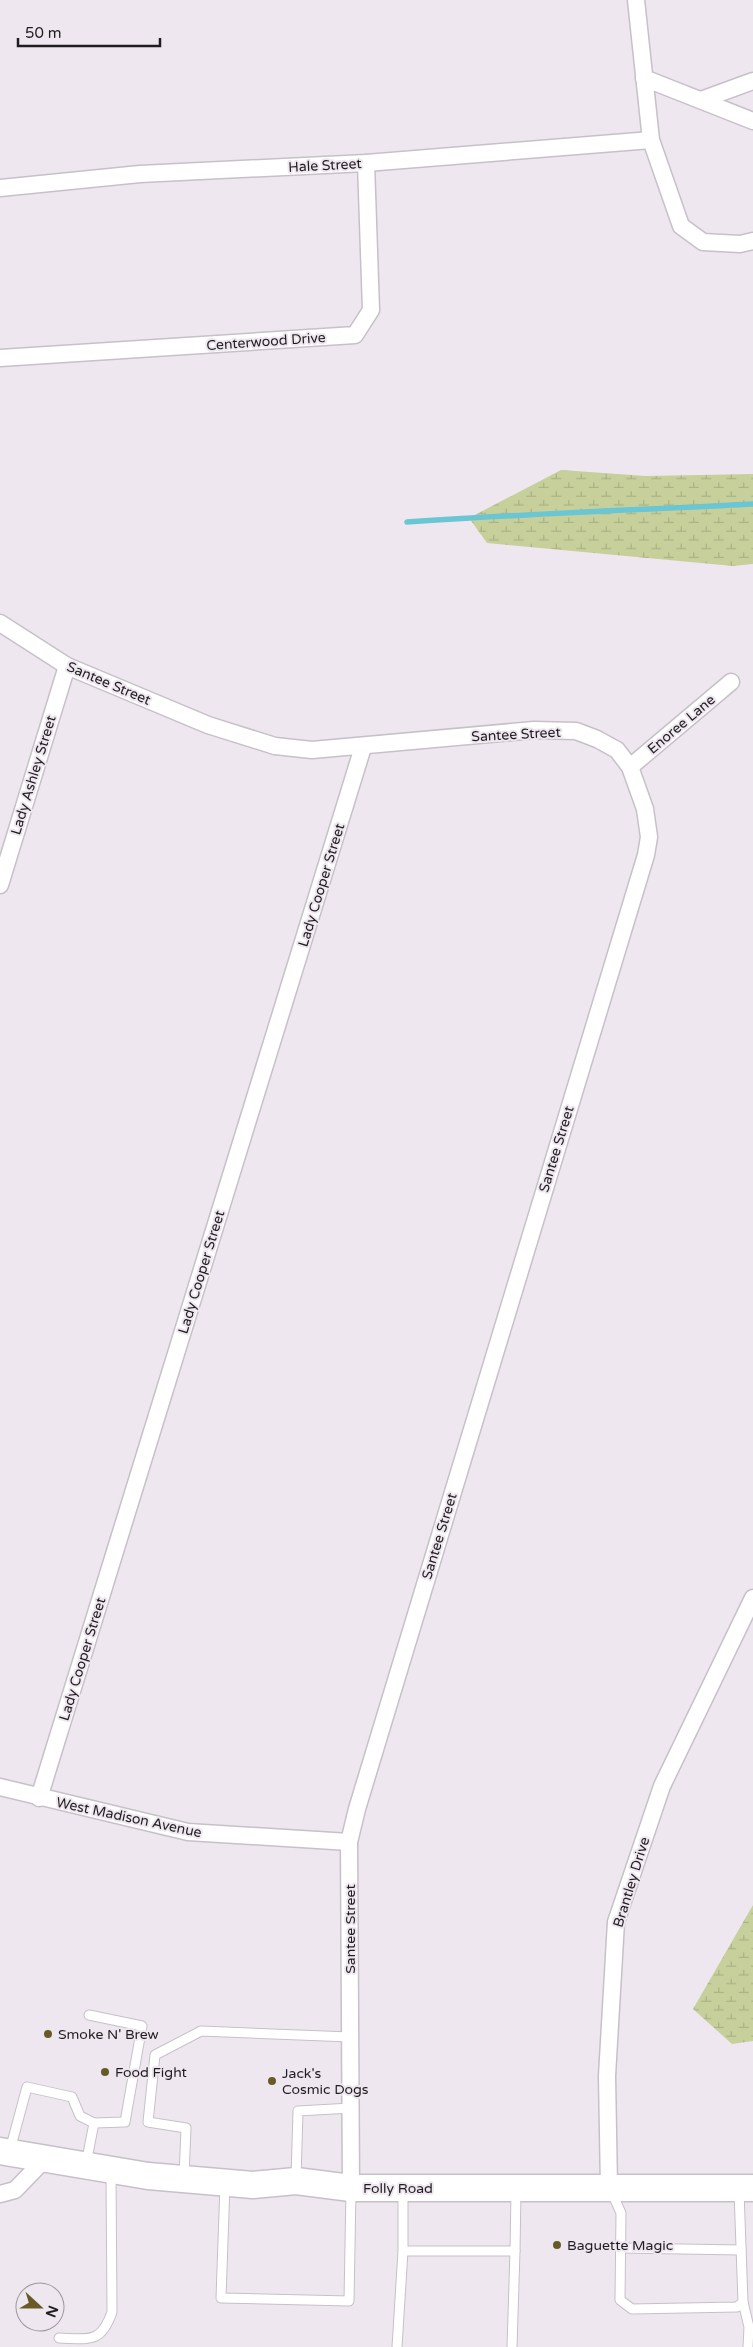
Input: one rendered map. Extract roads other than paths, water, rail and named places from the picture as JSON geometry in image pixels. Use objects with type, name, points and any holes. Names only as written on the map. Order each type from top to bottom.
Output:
[{"type":"main road","name":"Folly Road","points":[[5,2152],[111,2170],[253,2185],[296,2181],[351,2188],[746,2188]]},
{"type":"street","points":[[636,0],[651,140],[681,226],[703,242],[740,244],[753,241]]},
{"type":"street","points":[[644,78],[753,121]]},
{"type":"street","points":[[702,100],[753,81]]},
{"type":"street","name":"Hale Street","points":[[0,188],[140,174],[366,163],[651,140]]},
{"type":"street","name":"Centerwood Drive","points":[[0,358],[355,335],[371,310],[366,163]]},
{"type":"street","name":"Santee Street","points":[[0,624],[67,666],[208,725],[275,746],[312,750],[363,747],[534,730],[576,731],[597,739],[617,750],[630,767],[645,808],[649,837],[646,855],[357,1809],[349,1842],[351,2188]]},
{"type":"street","name":"Lady Ashley Street","points":[[0,885],[67,666]]},
{"type":"street","name":"Enoree Lane","points":[[630,767],[731,682]]},
{"type":"street","name":"Lady Cooper Street","points":[[39,1798],[363,747]]},
{"type":"street","name":"Brantley Drive","points":[[609,2188],[607,2076],[616,1922],[662,1786],[753,1598]]},
{"type":"street","name":"West Madison Avenue","points":[[0,1787],[39,1798],[188,1832],[349,1842]]},
{"type":"street","points":[[0,2194],[15,2190],[45,2159]]},
{"type":"lane","points":[[5,2152],[27,2087],[72,2098],[80,2116],[94,2123],[125,2122],[142,2026],[89,2015]]},
{"type":"lane","points":[[184,2179],[186,2128],[148,2122],[155,2055],[201,2031],[350,2038]]},
{"type":"lane","points":[[296,2181],[298,2111],[351,2108]]},
{"type":"lane","points":[[85,2166],[94,2123]]},
{"type":"lane","points":[[60,2338],[86,2338],[100,2335],[106,2329],[112,2312],[111,2170]]},
{"type":"lane","points":[[225,2182],[221,2298],[349,2301],[351,2188]]},
{"type":"lane","points":[[397,2347],[403,2251],[403,2188]]},
{"type":"lane","points":[[512,2347],[516,2188]]},
{"type":"lane","points":[[609,2188],[621,2213],[620,2300],[632,2308],[737,2306],[743,2302]]},
{"type":"lane","points":[[746,2188],[741,2250],[743,2302],[749,2326],[748,2347]]},
{"type":"lane","points":[[622,2248],[741,2250]]},
{"type":"lane","points":[[403,2251],[515,2251]]},
{"type":"waterway","points":[[407,522],[753,504]]},
{"type":"place","name":"Smoke N' Brew","points":[[48,2034]]},
{"type":"place","name":"Food Fight","points":[[105,2072]]},
{"type":"place","name":"Jack's Cosmic Dogs","points":[[272,2081]]},
{"type":"place","name":"Baguette Magic","points":[[557,2245]]}]
